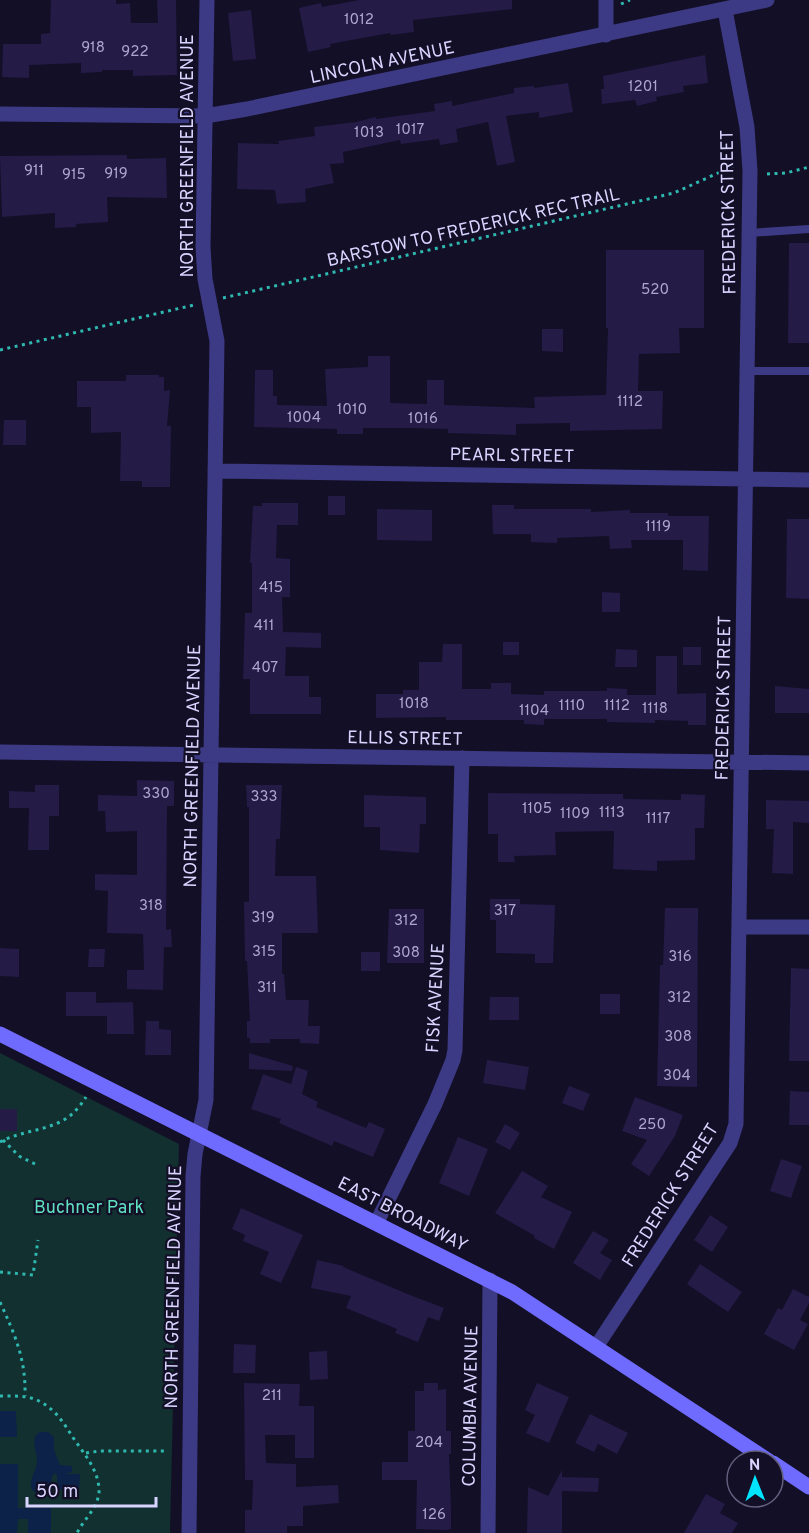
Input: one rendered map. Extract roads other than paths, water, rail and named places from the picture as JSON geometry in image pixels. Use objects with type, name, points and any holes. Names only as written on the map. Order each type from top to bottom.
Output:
[{"type":"main road","name":"EAST BROADWAY","points":[[0,1034],[512,1292],[751,1449]]},
{"type":"main road","name":"EAST BROADWAY","points":[[785,1471],[809,1487]]},
{"type":"street","name":"NORTH GREENFIELD AVENUE","points":[[189,1533],[193,1176],[207,1095],[217,341],[205,279],[203,247],[207,0]]},
{"type":"street","points":[[606,0],[606,35]]},
{"type":"street","points":[[708,0],[724,10]]},
{"type":"street","name":"LINCOLN AVENUE","points":[[0,114],[206,116],[768,0]]},
{"type":"street","name":"FREDERICK STREET","points":[[596,1347],[734,1134],[736,1124],[750,171],[747,127],[724,10]]},
{"type":"street","name":"PEARL STREET","points":[[215,471],[809,480]]},
{"type":"street","name":"ELLIS STREET","points":[[0,752],[809,763]]},
{"type":"street","name":"FISK AVENUE","points":[[377,1222],[435,1104],[455,1050],[462,758]]},
{"type":"street","points":[[740,927],[809,927]]},
{"type":"street","name":"COLUMBIA AVENUE","points":[[488,1533],[490,1280]]},
{"type":"lane","points":[[750,233],[809,229]]},
{"type":"lane","points":[[747,371],[809,372]]},
{"type":"water","points":[[0,1411],[16,1411],[17,1437],[0,1437]]},
{"type":"water","points":[[48,1432],[54,1437],[54,1450],[60,1465],[72,1466],[72,1472],[65,1474],[80,1474],[79,1489],[57,1490],[55,1473],[48,1492],[39,1495],[32,1490],[31,1483],[37,1462],[34,1441],[37,1434]]},
{"type":"water","points":[[0,1464],[18,1464],[18,1508],[51,1508],[51,1533],[28,1533],[28,1519],[18,1519],[17,1533],[0,1533]]},
{"type":"park label","name":"Buchner Park","points":[[89,1207]]}]
